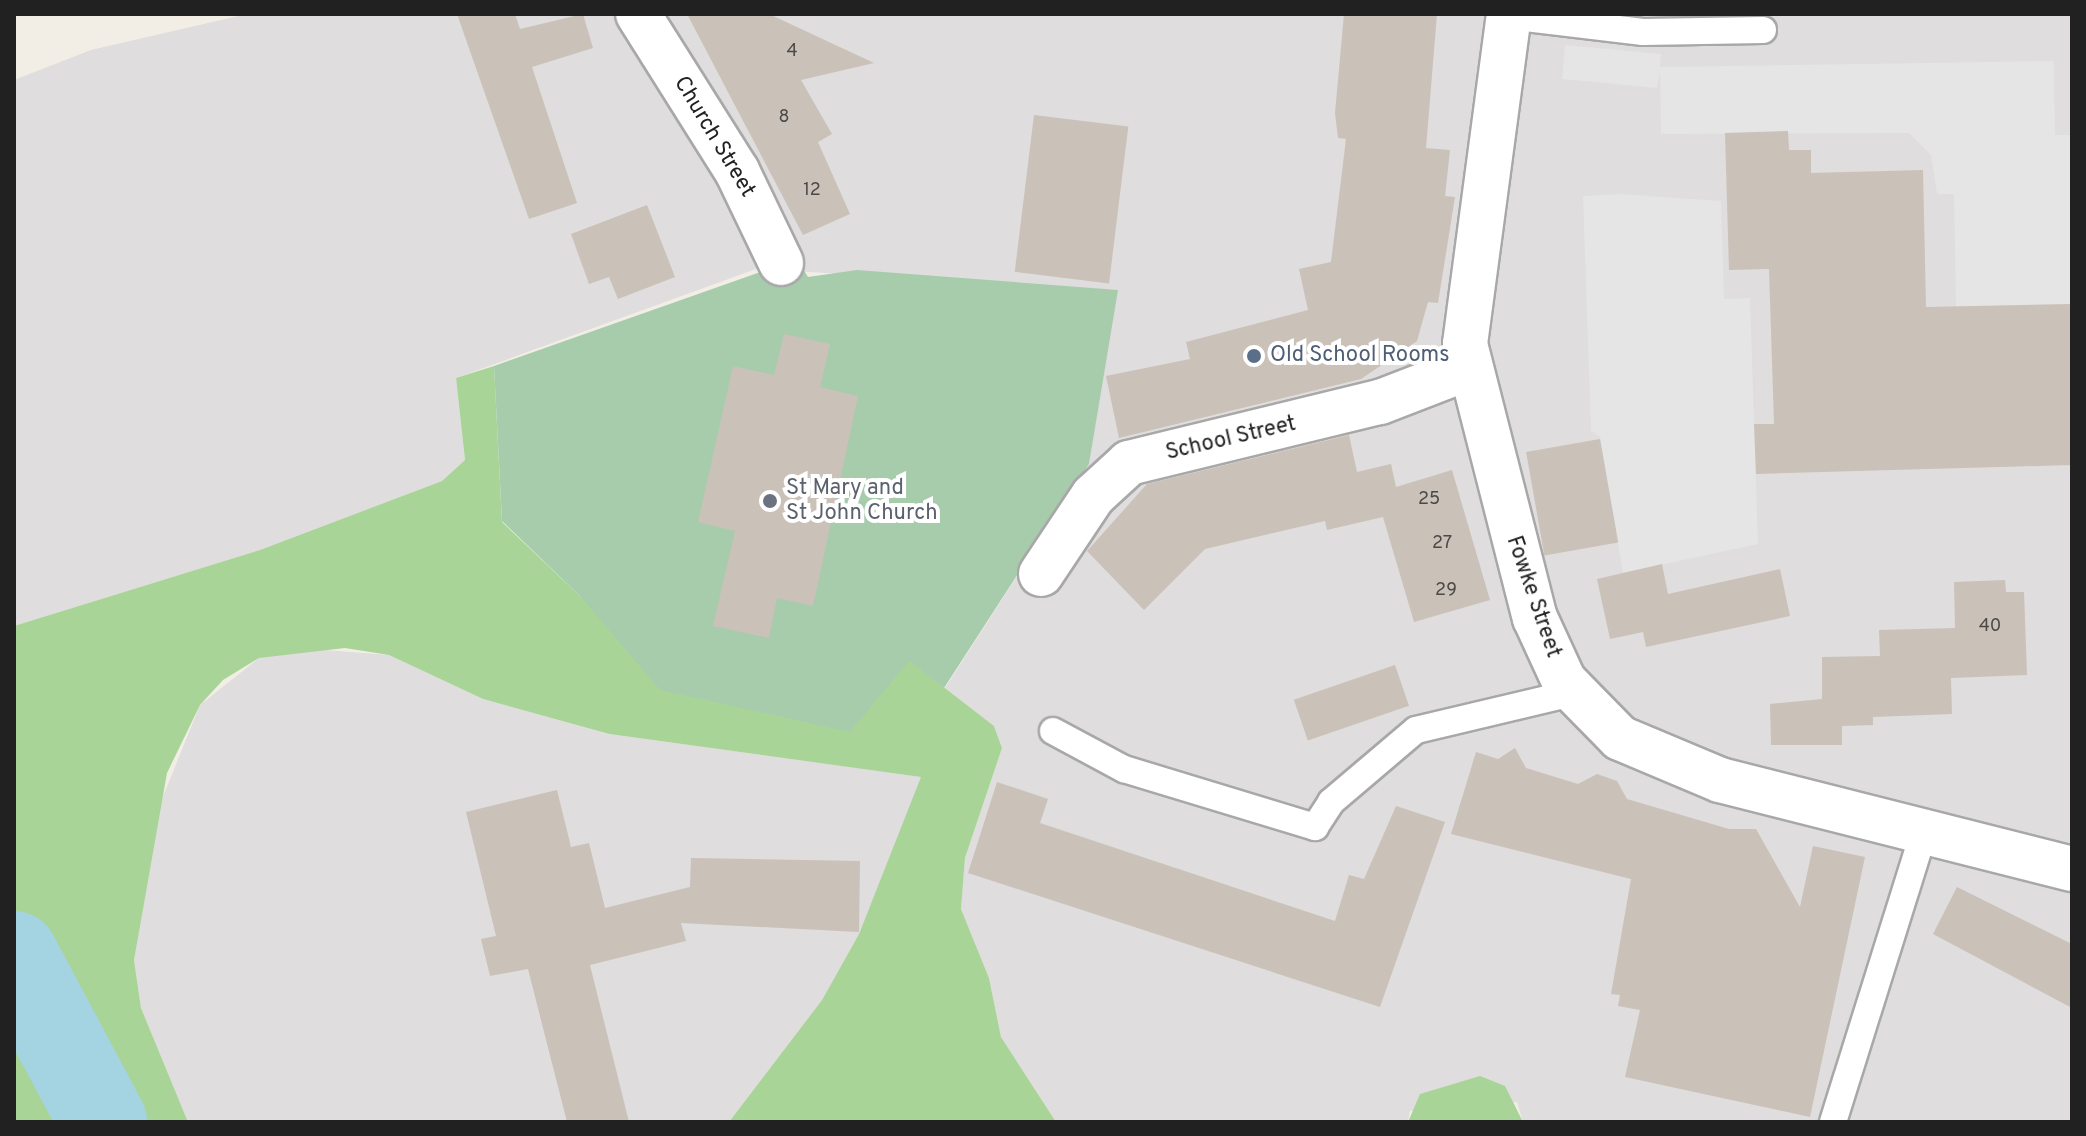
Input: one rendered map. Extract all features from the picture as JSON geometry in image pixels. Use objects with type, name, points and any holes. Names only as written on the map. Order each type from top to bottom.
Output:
[{"type":"street","name":"Church Street","points":[[638,14],[737,171],[781,263]]},
{"type":"street","name":"Fowke Street","points":[[1509,15],[1472,255],[1468,368],[1535,618],[1573,693],[1620,738],[1695,771],[1764,795],[2072,869]]},
{"type":"street","name":"School Street","points":[[1041,574],[1093,496],[1129,463],[1369,405],[1468,368]]},
{"type":"lane","points":[[1509,15],[1643,32],[1763,30]]},
{"type":"lane","points":[[1053,731],[1124,769],[1315,827],[1331,802],[1416,730],[1573,693]]},
{"type":"lane","points":[[1833,1122],[1924,832]]},
{"type":"shaded area","points":[[247,14],[2072,14],[2072,1122],[1523,1122],[1517,1102],[1410,1111],[1408,1122],[1056,1122],[1001,1037],[989,978],[961,909],[965,858],[1002,748],[994,726],[945,688],[1089,464],[1117,290],[756,269],[456,378],[465,460],[442,481],[260,550],[14,626],[14,80],[91,50]]},
{"type":"shaded area","points":[[1565,45],[1661,54],[1660,67],[2054,61],[2055,135],[2072,135],[2072,304],[1956,307],[1954,194],[1937,194],[1931,155],[1909,133],[1661,134],[1660,70],[1657,88],[1562,79]]},
{"type":"shaded area","points":[[1620,194],[1721,201],[1724,299],[1750,298],[1758,544],[1623,573],[1600,437],[1591,431],[1583,196]]},
{"type":"shaded area","points":[[300,648],[389,655],[483,699],[608,734],[922,777],[859,934],[822,1000],[729,1122],[188,1122],[141,1008],[134,960],[158,809],[200,705],[259,658]]},
{"type":"green space","points":[[797,259],[808,277],[857,270],[1118,290],[1089,464],[944,688],[909,661],[850,732],[660,690],[581,597],[502,521],[494,366]]},
{"type":"green space","points":[[494,366],[502,522],[581,597],[910,661],[994,726],[1002,748],[965,858],[961,909],[989,978],[1001,1037],[1056,1122],[729,1122],[822,1000],[859,934],[921,777],[609,734],[483,699],[389,655],[345,648],[259,658],[223,680],[200,705],[167,773],[134,960],[141,1008],[188,1122],[14,1122],[14,626],[260,550],[442,481],[465,460],[456,378]]},
{"type":"green space","points":[[1480,1076],[1505,1086],[1523,1122],[1408,1122],[1420,1094]]},
{"type":"building","points":[[457,14],[515,14],[520,29],[583,14],[593,48],[532,67],[577,203],[529,219]]},
{"type":"building","points":[[687,14],[769,14],[874,63],[801,80],[832,134],[818,142],[850,214],[803,235]]},
{"type":"building","points":[[1344,14],[1437,14],[1426,148],[1450,150],[1445,196],[1455,197],[1438,303],[1428,302],[1417,341],[1361,379],[1119,438],[1106,376],[1190,359],[1186,342],[1308,310],[1299,269],[1331,262],[1346,139],[1338,138],[1335,113]]},
{"type":"building","points":[[1034,115],[1128,127],[1109,283],[1015,272]]},
{"type":"building","points":[[1788,131],[1789,150],[1811,150],[1811,173],[1923,170],[1926,307],[2072,304],[2072,465],[1756,474],[1754,424],[1774,424],[1769,269],[1729,270],[1725,133]]},
{"type":"building","points":[[647,205],[675,277],[618,299],[609,277],[589,284],[571,234]]},
{"type":"building","name":"St Mary and St John Church","points":[[784,334],[830,344],[820,387],[858,396],[813,606],[777,598],[769,638],[713,626],[735,531],[698,522],[733,366],[774,375]]},
{"type":"building","points":[[1349,435],[1357,472],[1391,464],[1396,487],[1452,470],[1490,600],[1414,622],[1383,517],[1327,530],[1325,521],[1205,549],[1144,610],[1087,551],[1147,484]]},
{"type":"building","points":[[1600,439],[1618,542],[1544,555],[1526,452]]},
{"type":"building","points":[[1662,564],[1668,594],[1780,569],[1790,616],[1646,647],[1643,632],[1610,639],[1597,579]]},
{"type":"building","points":[[2005,580],[2006,592],[2024,592],[2027,675],[1951,678],[1952,714],[1873,717],[1873,725],[1842,726],[1842,745],[1771,745],[1770,704],[1822,699],[1822,657],[1880,656],[1879,630],[1955,628],[1954,582]]},
{"type":"building","points":[[1395,665],[1409,706],[1308,740],[1294,700]]},
{"type":"building","points":[[1515,748],[1526,768],[1578,784],[1597,774],[1617,781],[1627,799],[1729,829],[1756,829],[1800,907],[1813,846],[1865,857],[1810,1117],[1625,1077],[1640,1010],[1618,1006],[1620,995],[1611,994],[1631,879],[1451,834],[1476,752],[1498,759]]},
{"type":"building","points":[[997,782],[1048,799],[1040,823],[1335,921],[1349,875],[1364,879],[1396,806],[1445,822],[1380,1007],[968,873]]},
{"type":"building","points":[[557,790],[571,847],[589,843],[605,908],[690,887],[691,858],[860,861],[859,932],[681,923],[686,941],[590,965],[629,1122],[567,1122],[528,969],[490,976],[481,939],[496,936],[466,812]]},
{"type":"building","points":[[1957,887],[2072,944],[2072,1008],[1933,934]]},
{"type":"waterway","points":[[14,955],[103,1122]]},
{"type":"place","name":"Old School Rooms","points":[[1254,356]]},
{"type":"place","name":"St Mary and St John Church","points":[[770,501]]}]
